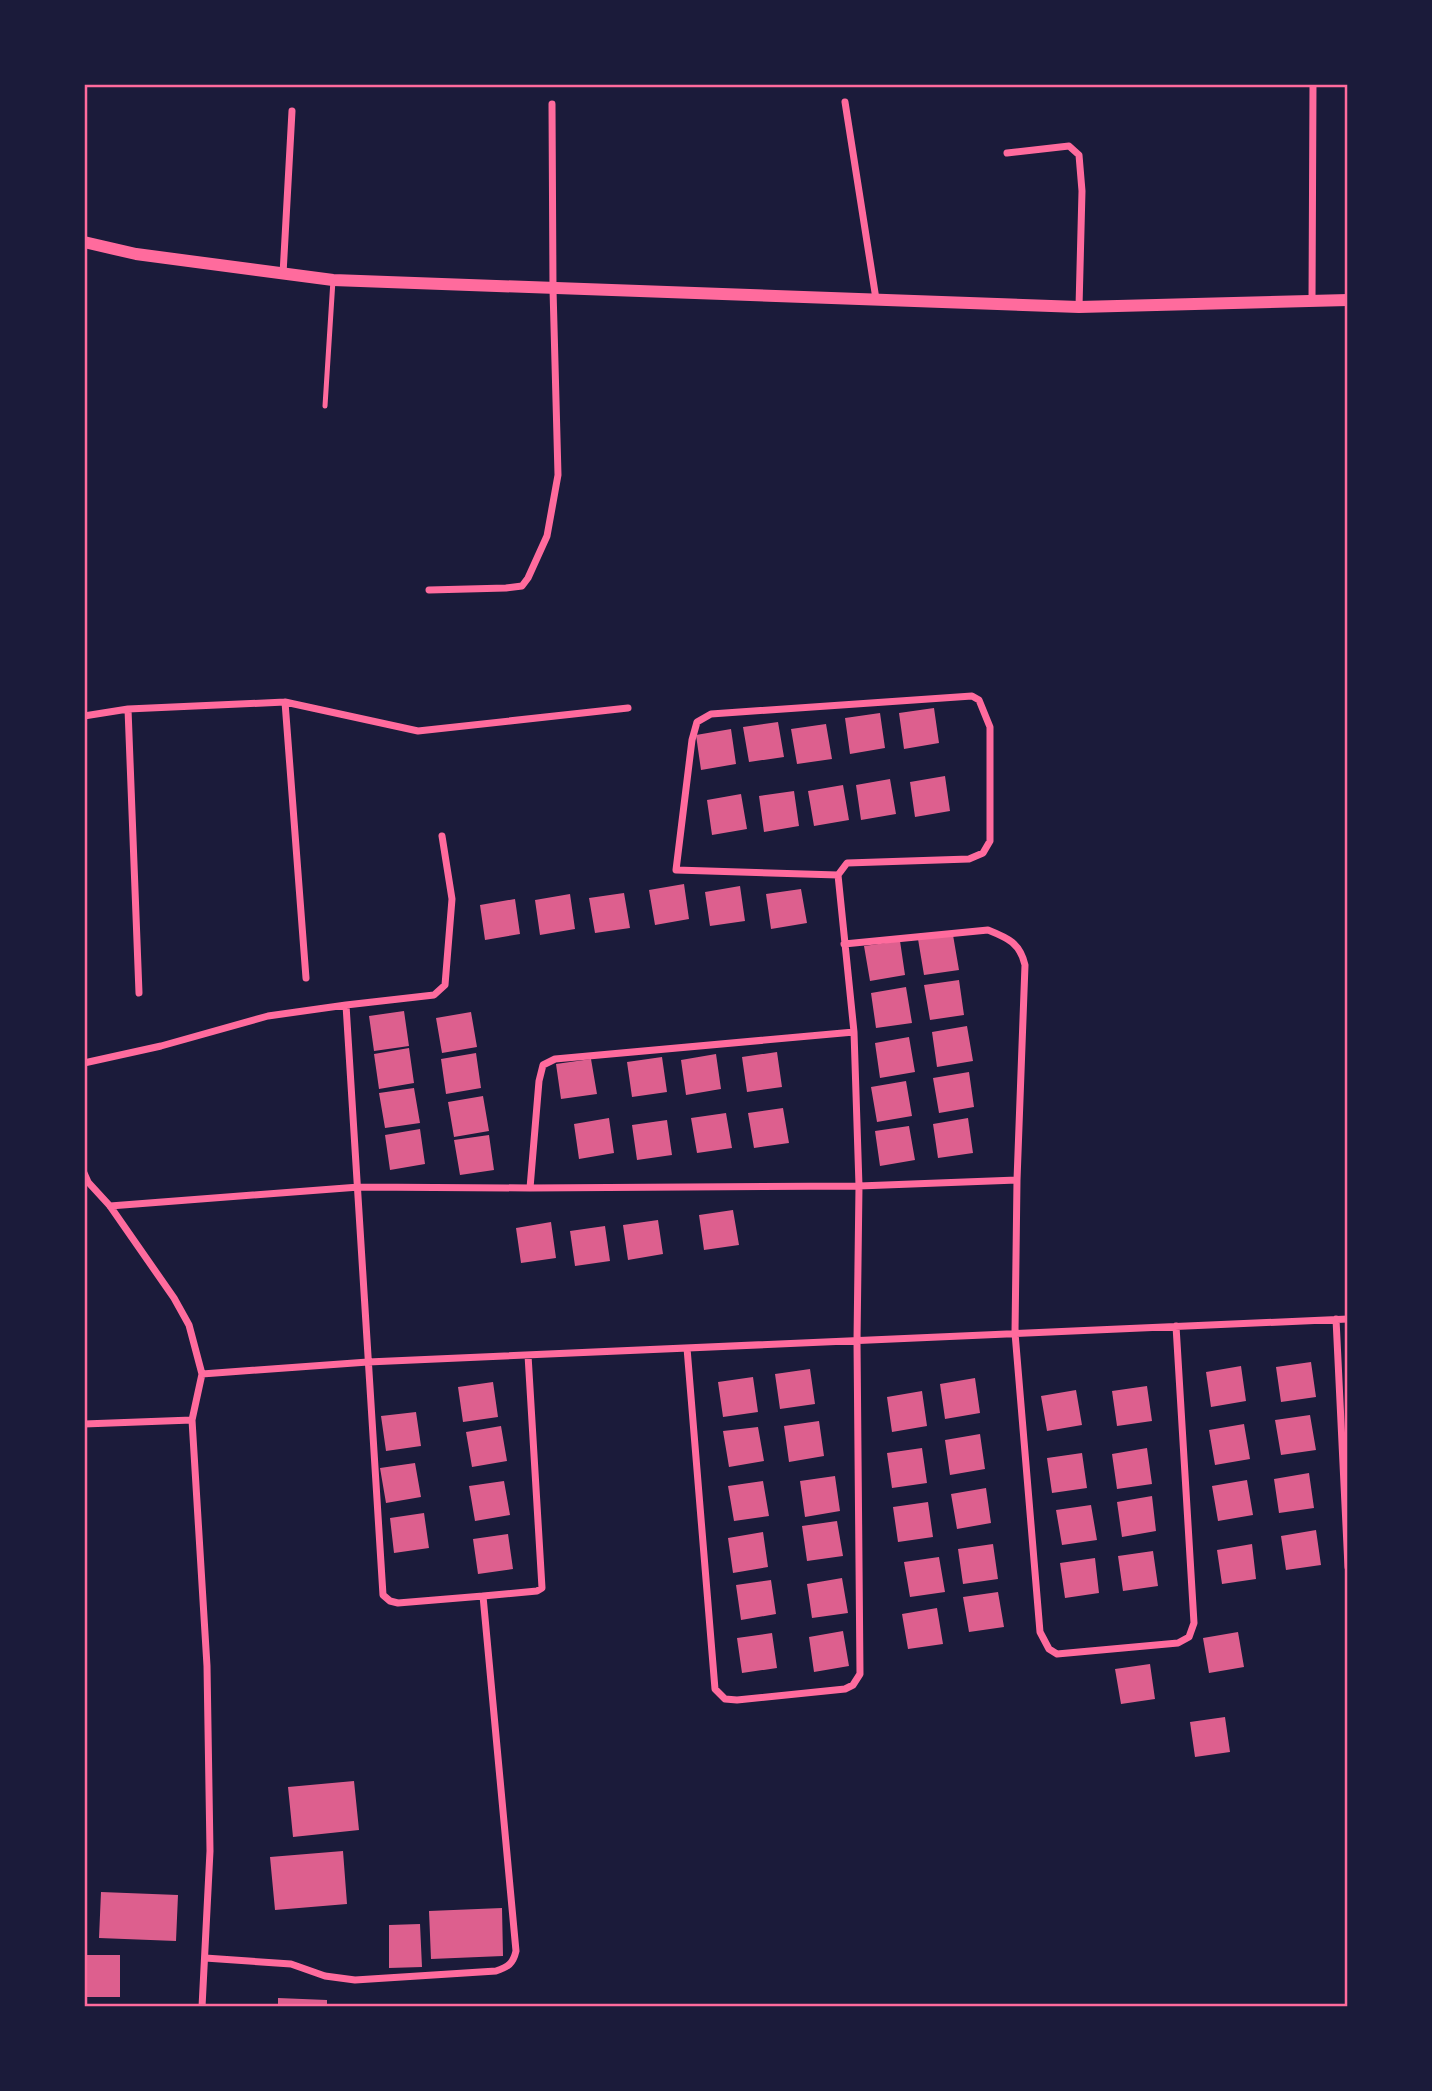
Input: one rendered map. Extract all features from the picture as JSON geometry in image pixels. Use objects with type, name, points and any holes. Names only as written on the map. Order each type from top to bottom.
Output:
[{"type":"street","points":[[1312,301],[1313,84]]},
{"type":"street","points":[[845,102],[876,299]]},
{"type":"street","points":[[429,590],[522,586],[547,536],[558,475],[552,104]]},
{"type":"street","points":[[282,274],[292,111]]},
{"type":"street","points":[[1007,153],[1069,146],[1079,155],[1082,191],[1079,307]]},
{"type":"street","points":[[84,242],[136,254],[333,280],[1079,307],[1348,300]]},
{"type":"street","points":[[687,1348],[715,1689],[725,1699],[737,1700],[845,1689],[853,1685],[860,1674],[859,1186],[855,1032],[838,875],[847,863],[969,859],[983,853],[990,841],[990,727],[979,700],[972,696],[711,714],[697,722],[692,740],[676,870],[838,875]]},
{"type":"street","points":[[285,702],[306,978]]},
{"type":"street","points":[[84,716],[128,709],[285,702],[418,732],[628,708]]},
{"type":"street","points":[[128,709],[139,993]]},
{"type":"street","points":[[84,1063],[161,1046],[268,1016],[346,1004],[434,995],[445,985],[452,899],[442,836]]},
{"type":"street","points":[[844,944],[988,930],[1008,938],[1022,952],[1025,965],[1017,1180],[1015,1333],[1040,1632],[1049,1649],[1058,1654],[1178,1643],[1189,1637],[1194,1623],[1176,1326]]},
{"type":"street","points":[[346,1004],[383,1595],[390,1601],[398,1603],[483,1596],[537,1591],[542,1588],[528,1355]]},
{"type":"street","points":[[530,1188],[539,1081],[543,1065],[555,1059],[855,1032]]},
{"type":"street","points":[[84,1173],[174,1298],[189,1325],[202,1374],[192,1420],[206,1666],[209,1851],[202,2007]]},
{"type":"street","points":[[110,1206],[359,1187],[859,1186],[1017,1180]]},
{"type":"street","points":[[1336,1319],[1348,1567]]},
{"type":"street","points":[[202,1374],[368,1362],[1348,1319]]},
{"type":"street","points":[[84,1424],[192,1420]]},
{"type":"street","points":[[205,1958],[291,1964],[325,1976],[355,1980],[496,1970],[508,1967],[514,1961],[516,1951],[483,1596]]},
{"type":"lane","points":[[325,406],[333,280]]},
{"type":"building","points":[[934,708],[939,743],[904,749],[899,713]]},
{"type":"building","points":[[880,713],[885,748],[850,754],[845,718]]},
{"type":"building","points":[[778,722],[784,757],[749,762],[743,727]]},
{"type":"building","points":[[826,724],[832,759],[797,764],[791,729]]},
{"type":"building","points":[[731,729],[736,764],[701,770],[696,735]]},
{"type":"building","points":[[945,776],[950,811],[915,817],[910,782]]},
{"type":"building","points":[[890,779],[896,814],[861,820],[856,785]]},
{"type":"building","points":[[843,785],[849,820],[814,826],[808,791]]},
{"type":"building","points":[[794,791],[799,826],[764,832],[759,796]]},
{"type":"building","points":[[741,794],[747,829],[712,835],[707,800]]},
{"type":"building","points":[[684,884],[689,919],[655,925],[649,890]]},
{"type":"building","points":[[740,886],[745,921],[710,926],[705,892]]},
{"type":"building","points":[[801,889],[807,923],[771,929],[766,894]]},
{"type":"building","points":[[624,893],[630,928],[595,933],[589,898]]},
{"type":"building","points":[[570,894],[575,929],[540,935],[535,900]]},
{"type":"building","points":[[515,899],[520,934],[485,940],[480,905]]},
{"type":"building","points":[[953,935],[959,970],[924,975],[918,939]]},
{"type":"building","points":[[900,941],[905,975],[870,981],[864,946]]},
{"type":"building","points":[[959,980],[964,1015],[930,1020],[924,985]]},
{"type":"building","points":[[906,987],[912,1023],[876,1028],[871,993]]},
{"type":"building","points":[[404,1011],[409,1046],[374,1051],[369,1016]]},
{"type":"building","points":[[471,1012],[477,1047],[442,1053],[436,1018]]},
{"type":"building","points":[[967,1026],[973,1061],[937,1067],[932,1032]]},
{"type":"building","points":[[909,1037],[915,1072],[880,1078],[875,1043]]},
{"type":"building","points":[[409,1048],[414,1083],[379,1089],[374,1054]]},
{"type":"building","points":[[777,1052],[782,1087],[747,1092],[742,1057]]},
{"type":"building","points":[[476,1053],[481,1088],[446,1094],[441,1059]]},
{"type":"building","points":[[716,1054],[721,1089],[686,1095],[681,1060]]},
{"type":"building","points":[[662,1057],[667,1092],[632,1097],[627,1062]]},
{"type":"building","points":[[591,1059],[597,1094],[561,1099],[556,1064]]},
{"type":"building","points":[[969,1072],[974,1107],[939,1113],[933,1078]]},
{"type":"building","points":[[906,1081],[912,1116],[877,1122],[871,1087]]},
{"type":"building","points":[[414,1088],[420,1123],[385,1128],[379,1093]]},
{"type":"building","points":[[483,1096],[489,1131],[454,1137],[448,1102]]},
{"type":"building","points":[[783,1108],[789,1143],[754,1148],[748,1113]]},
{"type":"building","points":[[726,1113],[732,1148],[697,1153],[691,1118]]},
{"type":"building","points":[[609,1118],[614,1153],[579,1159],[574,1124]]},
{"type":"building","points":[[968,1118],[973,1153],[938,1158],[933,1124]]},
{"type":"building","points":[[667,1120],[672,1155],[637,1160],[632,1125]]},
{"type":"building","points":[[909,1126],[915,1160],[880,1166],[875,1131]]},
{"type":"building","points":[[420,1129],[425,1164],[390,1170],[385,1135]]},
{"type":"building","points":[[489,1135],[494,1170],[460,1175],[454,1140]]},
{"type":"building","points":[[733,1210],[739,1245],[704,1250],[699,1215]]},
{"type":"building","points":[[658,1220],[663,1254],[628,1260],[623,1225]]},
{"type":"building","points":[[551,1222],[556,1258],[521,1263],[516,1228]]},
{"type":"building","points":[[605,1226],[610,1261],[575,1266],[570,1231]]},
{"type":"building","points":[[1311,1362],[1316,1397],[1281,1402],[1276,1367]]},
{"type":"building","points":[[1241,1366],[1246,1401],[1211,1407],[1206,1372]]},
{"type":"building","points":[[810,1369],[815,1404],[780,1409],[775,1374]]},
{"type":"building","points":[[753,1377],[758,1412],[723,1417],[718,1382]]},
{"type":"building","points":[[975,1378],[980,1413],[945,1419],[940,1384]]},
{"type":"building","points":[[493,1382],[498,1417],[463,1422],[458,1387]]},
{"type":"building","points":[[1147,1386],[1152,1421],[1117,1426],[1112,1391]]},
{"type":"building","points":[[1076,1390],[1082,1425],[1047,1431],[1041,1396]]},
{"type":"building","points":[[922,1391],[927,1426],[892,1432],[887,1397]]},
{"type":"building","points":[[416,1412],[421,1446],[386,1451],[381,1416]]},
{"type":"building","points":[[1310,1415],[1316,1450],[1281,1455],[1275,1420]]},
{"type":"building","points":[[819,1421],[824,1456],[789,1462],[784,1426]]},
{"type":"building","points":[[1244,1424],[1250,1459],[1215,1465],[1209,1430]]},
{"type":"building","points":[[501,1426],[507,1461],[472,1467],[466,1432]]},
{"type":"building","points":[[758,1427],[764,1461],[729,1467],[723,1431]]},
{"type":"building","points":[[980,1434],[985,1469],[950,1475],[945,1440]]},
{"type":"building","points":[[922,1448],[927,1483],[892,1488],[887,1453]]},
{"type":"building","points":[[1147,1448],[1152,1484],[1117,1489],[1112,1454]]},
{"type":"building","points":[[1082,1453],[1087,1488],[1052,1493],[1047,1458]]},
{"type":"building","points":[[415,1463],[421,1497],[386,1503],[380,1468]]},
{"type":"building","points":[[1309,1473],[1314,1508],[1279,1513],[1274,1479]]},
{"type":"building","points":[[835,1476],[840,1511],[805,1517],[800,1481]]},
{"type":"building","points":[[1247,1480],[1253,1515],[1218,1521],[1212,1486]]},
{"type":"building","points":[[504,1481],[510,1515],[475,1521],[469,1486]]},
{"type":"building","points":[[763,1481],[769,1516],[734,1521],[728,1486]]},
{"type":"building","points":[[986,1488],[991,1523],[957,1529],[951,1494]]},
{"type":"building","points":[[1152,1496],[1156,1531],[1122,1537],[1117,1502]]},
{"type":"building","points":[[928,1502],[933,1537],[898,1542],[893,1507]]},
{"type":"building","points":[[1091,1505],[1097,1540],[1062,1545],[1056,1510]]},
{"type":"building","points":[[424,1513],[429,1548],[394,1553],[390,1518]]},
{"type":"building","points":[[837,1521],[843,1556],[807,1561],[802,1526]]},
{"type":"building","points":[[1316,1530],[1321,1565],[1286,1570],[1281,1536]]},
{"type":"building","points":[[763,1532],[768,1567],[733,1573],[728,1538]]},
{"type":"building","points":[[508,1534],[513,1569],[478,1574],[473,1539]]},
{"type":"building","points":[[993,1544],[998,1579],[963,1584],[958,1549]]},
{"type":"building","points":[[1252,1544],[1256,1579],[1222,1584],[1217,1550]]},
{"type":"building","points":[[1153,1551],[1158,1586],[1123,1591],[1118,1556]]},
{"type":"building","points":[[939,1557],[945,1592],[910,1597],[904,1562]]},
{"type":"building","points":[[1095,1558],[1099,1593],[1065,1598],[1060,1563]]},
{"type":"building","points":[[842,1578],[848,1613],[812,1618],[807,1584]]},
{"type":"building","points":[[771,1580],[776,1614],[741,1620],[736,1585]]},
{"type":"building","points":[[998,1592],[1004,1627],[969,1632],[963,1597]]},
{"type":"building","points":[[937,1608],[943,1644],[908,1649],[902,1614]]},
{"type":"building","points":[[843,1631],[849,1666],[814,1672],[809,1637]]},
{"type":"building","points":[[1238,1632],[1244,1667],[1209,1673],[1203,1638]]},
{"type":"building","points":[[772,1633],[777,1668],[742,1673],[737,1638]]},
{"type":"building","points":[[1150,1664],[1155,1699],[1121,1704],[1115,1669]]},
{"type":"building","points":[[1225,1717],[1230,1752],[1195,1757],[1190,1722]]},
{"type":"building","points":[[354,1781],[359,1830],[293,1837],[288,1787]]},
{"type":"building","points":[[343,1851],[347,1904],[275,1910],[270,1857]]},
{"type":"building","points":[[101,1892],[178,1895],[176,1941],[99,1938]]},
{"type":"building","points":[[502,1908],[503,1956],[431,1959],[429,1911]]},
{"type":"building","points":[[420,1924],[422,1967],[389,1968],[389,1925]]},
{"type":"building","points":[[84,1955],[120,1955],[120,1997],[84,1997]]},
{"type":"building","points":[[278,1998],[327,2000],[327,2007],[278,2007]]}]
